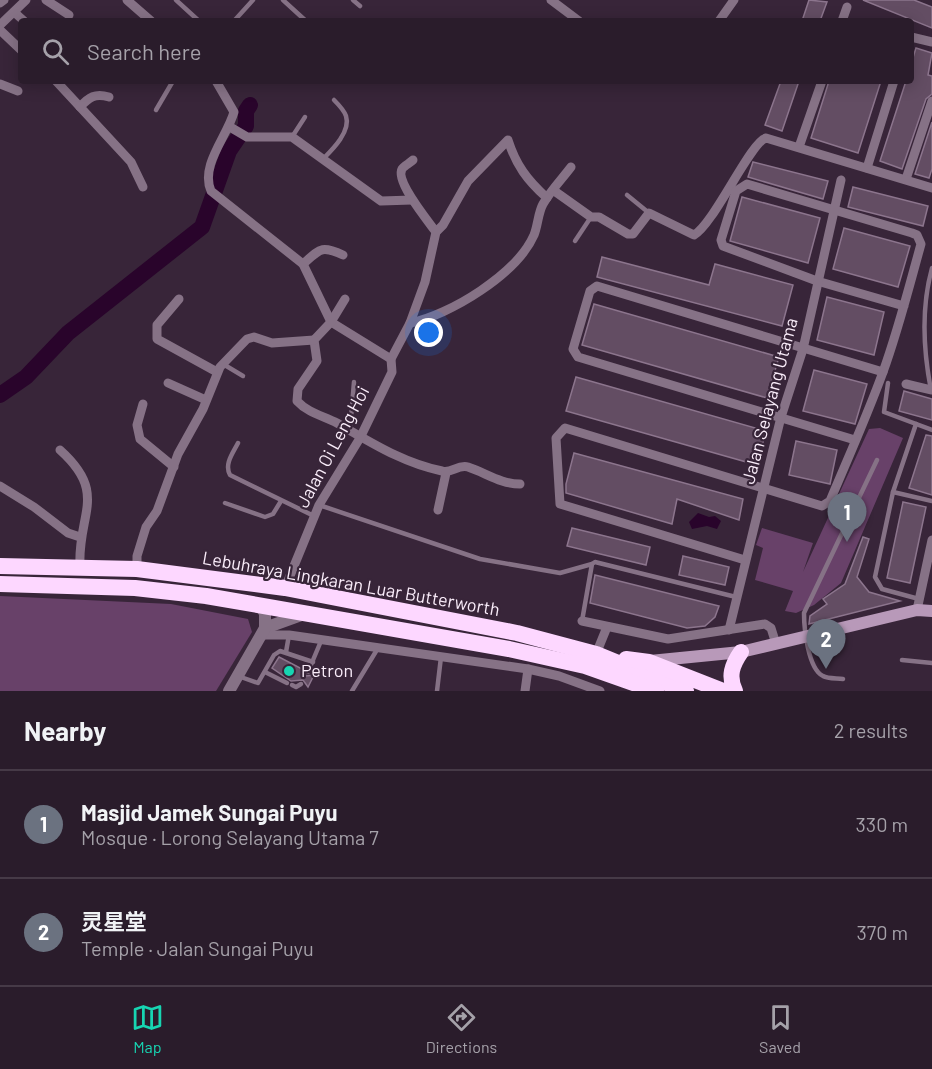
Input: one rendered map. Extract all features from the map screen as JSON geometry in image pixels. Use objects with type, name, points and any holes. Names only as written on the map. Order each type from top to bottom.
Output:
[{"type":"highway","name":"Lebuhraya Lingkaran Luar Butterworth","points":[[0,566],[137,569],[285,588],[517,633],[602,655],[686,691]]},
{"type":"highway","name":"Lebuhraya Lingkaran Luar Butterworth","points":[[0,584],[135,588],[206,596],[509,649],[585,666],[656,691]]},
{"type":"highway","points":[[735,691],[731,683],[732,666],[741,652]]},
{"type":"highway","points":[[602,655],[649,662],[723,691]]},
{"type":"highway","points":[[546,659],[625,691]]},
{"type":"main road","points":[[649,662],[741,652],[918,605],[932,611]]},
{"type":"street","points":[[0,3],[3,0]]},
{"type":"street","points":[[0,25],[26,0]]},
{"type":"street","points":[[46,0],[69,15]]},
{"type":"street","points":[[127,0],[148,18]]},
{"type":"street","points":[[551,0],[575,18]]},
{"type":"street","points":[[721,18],[734,0]]},
{"type":"street","points":[[843,18],[847,7]]},
{"type":"street","points":[[14,12],[21,18]]},
{"type":"street","points":[[0,30],[18,47]]},
{"type":"street","points":[[914,38],[932,42]]},
{"type":"street","points":[[0,84],[18,91]]},
{"type":"street","points":[[59,84],[131,162],[143,186]]},
{"type":"street","points":[[219,84],[234,112],[232,128],[208,170],[208,183],[211,191],[303,264],[331,322],[391,359]]},
{"type":"street","points":[[799,147],[821,84]]},
{"type":"street","points":[[867,168],[893,84]]},
{"type":"street","points":[[80,107],[89,96],[101,94],[109,96]]},
{"type":"street","points":[[906,179],[932,101]]},
{"type":"street","points":[[232,128],[247,137],[292,137],[381,201],[412,201]]},
{"type":"street","points":[[413,160],[403,168],[401,175],[412,201],[435,232],[443,225],[468,181],[508,140],[516,162],[526,178],[591,217],[599,217],[630,234],[649,213],[690,235],[698,233],[762,138],[799,147],[932,188]]},
{"type":"street","points":[[410,323],[441,315],[491,282],[518,258],[534,235],[542,206],[571,167]]},
{"type":"street","name":"Jalan Selayang Utama","points":[[729,630],[781,417],[803,349],[841,180]]},
{"type":"street","points":[[745,560],[565,506],[558,501],[556,438],[565,428],[822,506],[830,501],[883,372],[903,306],[921,244],[917,235],[912,233],[747,184],[736,191],[721,240],[723,246],[817,281],[903,306]]},
{"type":"street","name":"Jalan Oi Leng Hoi","points":[[285,588],[319,505],[360,438],[392,372],[391,359],[410,323],[432,258],[435,232]]},
{"type":"street","points":[[303,264],[322,249],[327,248],[343,255]]},
{"type":"street","points":[[855,440],[578,357],[573,350],[590,291],[597,286],[883,372]]},
{"type":"street","points":[[137,569],[140,543],[146,527],[157,511],[174,467],[217,372],[223,364],[247,339],[254,337],[272,343],[314,340],[331,322],[345,298]]},
{"type":"street","points":[[179,299],[158,326],[157,339],[217,372]]},
{"type":"street","points":[[314,340],[317,361],[298,389],[297,401],[304,408],[400,459],[446,472],[461,466],[509,484],[520,484]]},
{"type":"street","points":[[168,383],[206,400]]},
{"type":"street","points":[[906,384],[932,390]]},
{"type":"street","points":[[143,404],[138,425],[140,439],[174,467]]},
{"type":"street","points":[[60,450],[83,475],[88,495],[89,506],[80,537],[80,567]]},
{"type":"street","points":[[438,510],[446,472]]},
{"type":"street","points":[[0,486],[34,507],[68,533],[80,537]]},
{"type":"street","points":[[918,605],[932,540]]},
{"type":"street","points":[[229,691],[264,631],[265,613],[259,605]]},
{"type":"street","points":[[264,631],[289,618],[308,614]]},
{"type":"street","points":[[582,621],[668,639],[765,624],[771,628],[776,644]]},
{"type":"street","points":[[602,655],[607,627]]},
{"type":"street","points":[[264,631],[528,669],[559,676],[600,691]]},
{"type":"street","points":[[525,691],[528,669]]},
{"type":"lane","points":[[176,0],[196,18]]},
{"type":"lane","points":[[237,18],[253,0]]},
{"type":"lane","points":[[283,0],[303,18]]},
{"type":"lane","points":[[353,0],[360,6]]},
{"type":"lane","points":[[156,110],[171,84]]},
{"type":"lane","points":[[324,158],[338,144],[346,126],[346,116],[334,100]]},
{"type":"lane","points":[[292,137],[305,117]]},
{"type":"lane","points":[[627,195],[649,213]]},
{"type":"lane","points":[[575,241],[591,217]]},
{"type":"lane","points":[[932,268],[924,297],[926,363],[932,390]]},
{"type":"lane","points":[[223,364],[243,376]]},
{"type":"lane","points":[[349,431],[354,382]]},
{"type":"lane","points":[[888,383],[884,412],[932,430]]},
{"type":"lane","points":[[916,424],[893,492],[875,577],[882,589],[918,605]]},
{"type":"lane","points":[[238,443],[228,462],[227,470],[230,475],[314,516]]},
{"type":"lane","points":[[843,679],[824,676],[817,671],[805,636],[804,613],[877,460]]},
{"type":"lane","points":[[893,492],[932,501]]},
{"type":"lane","points":[[225,503],[270,516],[281,501]]},
{"type":"lane","points":[[319,505],[480,559],[560,573],[592,564],[605,564],[736,597]]},
{"type":"lane","points":[[582,621],[592,564]]},
{"type":"lane","points":[[286,652],[289,635]]},
{"type":"lane","points":[[308,672],[321,640]]},
{"type":"lane","points":[[352,691],[378,648]]},
{"type":"lane","points":[[238,676],[254,684],[258,683],[274,655],[280,651],[313,662]]},
{"type":"lane","points":[[437,691],[441,657]]},
{"type":"lane","points":[[902,660],[932,663]]},
{"type":"lane","points":[[265,672],[296,687],[301,684]]},
{"type":"shaded area","points":[[880,428],[903,438],[841,583],[814,605],[796,613],[785,611],[793,591],[755,580],[763,548],[756,545],[762,528],[813,543],[803,572],[869,429]]},
{"type":"shaded area","points":[[698,513],[709,517],[715,516],[721,521],[717,529],[707,526],[692,529],[689,522]]},
{"type":"shaded area","points":[[0,596],[171,604],[248,619],[252,632],[216,691],[0,691]]},
{"type":"building","points":[[809,0],[827,2],[821,18],[803,18]]},
{"type":"building","points":[[863,0],[914,0],[932,7],[932,28],[914,21],[914,18],[907,18]]},
{"type":"building","points":[[916,48],[932,53],[928,75],[932,76],[932,94],[926,99],[902,169],[880,161],[905,84],[914,84]]},
{"type":"building","points":[[780,84],[798,84],[782,131],[765,125]]},
{"type":"building","points":[[828,84],[880,84],[858,153],[811,138]]},
{"type":"building","points":[[932,122],[932,169],[929,178],[915,174]]},
{"type":"building","points":[[753,162],[828,181],[823,199],[748,177]]},
{"type":"building","points":[[853,187],[928,206],[923,226],[848,207]]},
{"type":"building","points":[[742,197],[820,218],[808,263],[730,241]]},
{"type":"building","points":[[844,228],[910,246],[898,287],[833,269]]},
{"type":"building","points":[[602,257],[709,285],[715,264],[793,285],[782,326],[597,277]]},
{"type":"building","points":[[827,297],[884,312],[874,355],[817,340]]},
{"type":"building","points":[[594,304],[779,357],[767,398],[582,345]]},
{"type":"building","points":[[814,370],[867,384],[855,424],[803,411]]},
{"type":"building","points":[[576,377],[766,431],[757,465],[566,411]]},
{"type":"building","points":[[904,391],[932,399],[932,420],[899,411]]},
{"type":"building","points":[[926,435],[932,436],[932,495],[909,488]]},
{"type":"building","points":[[796,441],[837,450],[830,484],[789,475]]},
{"type":"building","points":[[574,453],[743,499],[739,520],[677,499],[672,524],[566,493]]},
{"type":"building","points":[[903,502],[926,507],[910,583],[887,578]]},
{"type":"building","points":[[572,528],[650,547],[646,565],[567,546]]},
{"type":"building","points":[[863,537],[869,539],[857,577],[869,592],[900,601],[809,624],[810,616],[827,604],[823,599],[845,584]]},
{"type":"building","points":[[683,556],[729,567],[725,585],[679,575]]},
{"type":"building","points":[[595,575],[719,606],[715,617],[705,626],[687,628],[590,603]]},
{"type":"building","points":[[279,657],[304,670],[306,676],[314,675],[308,687],[303,680],[291,681],[272,668]]},
{"type":"waterway","points":[[0,395],[26,377],[68,333],[202,227],[229,151],[246,126],[246,111],[250,105]]},
{"type":"place","name":"Masjid Jamek Sungai Puyu","points":[[847,542]]},
{"type":"place","name":"灵星堂","points":[[826,669]]},
{"type":"place","name":"Petron","points":[[289,671]]}]
